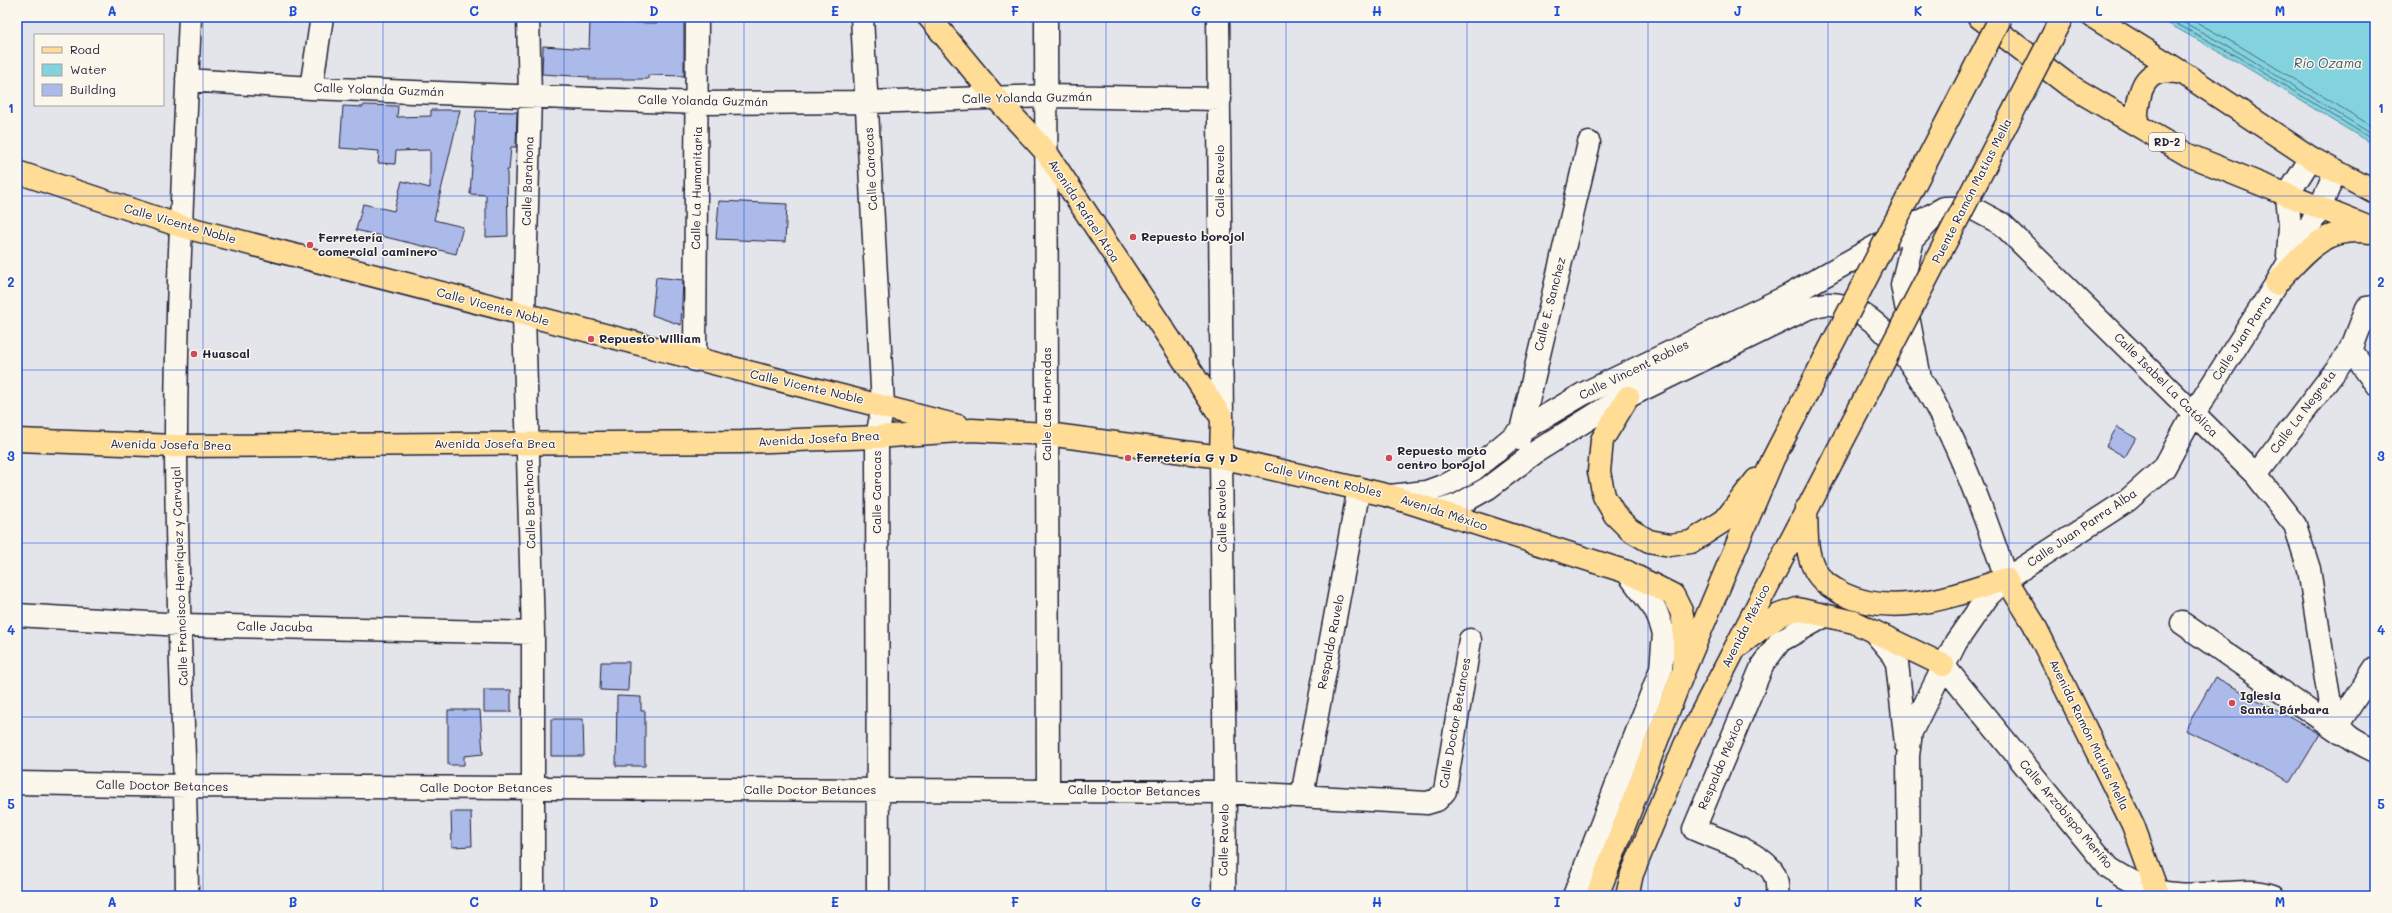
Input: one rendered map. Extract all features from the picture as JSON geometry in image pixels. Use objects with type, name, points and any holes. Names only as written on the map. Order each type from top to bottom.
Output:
[{"type":"main road","name":"Avenida Rafael Atoa","points":[[929,17],[996,98],[1046,152],[1222,418]]},
{"type":"main road","name":"RD-2","points":[[1979,17],[2067,84],[2136,123],[2188,155],[2287,196],[2375,230]]},
{"type":"main road","name":"Avenida México","points":[[1597,896],[1684,670],[1773,459],[2001,17]]},
{"type":"main road","name":"Puente Ramón Matías Mella","points":[[1882,365],[2062,17]]},
{"type":"main road","points":[[2093,17],[2183,73],[2311,158],[2334,172],[2375,192]]},
{"type":"main road","points":[[2136,123],[2140,92],[2149,77],[2161,72],[2183,73]]},
{"type":"main road","name":"Calle Vicente Noble","points":[[17,172],[181,226],[695,360],[883,405],[972,430]]},
{"type":"main road","points":[[2276,284],[2316,242],[2337,234],[2360,231],[2375,233]]},
{"type":"main road","name":"Avenida México","points":[[1627,896],[1632,874],[1685,745],[1882,365]]},
{"type":"main road","points":[[1628,397],[1602,440],[1599,472],[1604,496],[1615,516],[1630,530],[1649,541],[1670,545],[1691,542],[1725,520],[1773,459]]},
{"type":"main road","name":"Calle Ravelo","points":[[1221,457],[1222,418]]},
{"type":"main road","name":"Calle Vincent Robles","points":[[972,430],[1047,434],[1221,457],[1390,496]]},
{"type":"main road","name":"Avenida Josefa Brea","points":[[17,440],[176,446],[742,442],[877,437],[972,430]]},
{"type":"main road","name":"Avenida México","points":[[1390,496],[1438,510],[1627,572],[1673,595],[1681,611],[1684,624],[1684,670]]},
{"type":"main road","points":[[1806,509],[1807,548],[1813,567],[1826,586],[1858,601],[1892,605],[1936,600],[2006,579]]},
{"type":"main road","name":"Avenida Ramón Matías Mella","points":[[2006,579],[2034,624],[2130,817],[2159,894]]},
{"type":"main road","points":[[1734,649],[1779,615],[1798,610],[1824,617],[1854,622],[1943,665]]},
{"type":"street","name":"Calle Francisco Henríquez y Carvajal","points":[[187,896],[186,786],[176,446],[181,226],[190,17]]},
{"type":"street","points":[[311,88],[322,17]]},
{"type":"street","name":"Calle Barahona","points":[[528,17],[530,96],[524,315],[533,633],[533,896]]},
{"type":"street","name":"Calle La Humanitaria","points":[[695,360],[698,103],[697,17]]},
{"type":"street","name":"Calle Caracas","points":[[862,17],[868,102],[883,405],[877,437],[878,896]]},
{"type":"street","name":"Calle Las Honradas","points":[[1046,17],[1048,790]]},
{"type":"street","name":"Calle Ravelo","points":[[1218,17],[1222,418]]},
{"type":"street","name":"Calle Yolanda Guzmán","points":[[187,80],[311,88],[698,103],[868,102],[1046,96],[1220,99]]},
{"type":"street","name":"Calle E. Sanchez","points":[[1516,467],[1520,431],[1589,143]]},
{"type":"street","points":[[2287,196],[2311,158]]},
{"type":"street","name":"Calle Juan Parra","points":[[2194,413],[2276,284],[2320,208],[2334,172]]},
{"type":"street","name":"Calle Juan Parra","points":[[2287,196],[2290,225],[2288,261]]},
{"type":"street","name":"Calle Isabel La Católica","points":[[1813,283],[1944,208],[1970,207],[2002,224],[2256,474],[2295,524],[2309,569],[2331,711],[2344,733]]},
{"type":"street","points":[[1919,374],[1902,285],[1913,239],[1944,208]]},
{"type":"street","name":"Calle Vincent Robles","points":[[1390,496],[1426,492],[1448,484],[1473,470],[1520,431],[1583,394],[1813,283]]},
{"type":"street","points":[[1438,510],[1458,505],[1488,488],[1537,451],[1628,397],[1806,309],[1830,304],[1858,311],[1878,325],[1919,374],[1960,452],[1985,515],[2006,579]]},
{"type":"street","name":"Calle La Negreta","points":[[2256,474],[2351,350],[2371,307]]},
{"type":"street","points":[[2351,350],[2375,383]]},
{"type":"street","name":"Calle Juan Parra Alba","points":[[1908,756],[1911,732],[1943,665],[1956,642],[1988,596],[2006,579],[2134,494],[2164,468],[2194,413]]},
{"type":"street","name":"Calle Ravelo","points":[[1221,457],[1225,792],[1224,896]]},
{"type":"street","name":"Respaldo Ravelo","points":[[1302,796],[1359,488]]},
{"type":"street","points":[[1574,896],[1662,669],[1664,633],[1656,611],[1627,572]]},
{"type":"street","name":"Calle Jacuba","points":[[17,615],[181,625],[533,633]]},
{"type":"street","name":"Respaldo México","points":[[1777,896],[1778,887],[1772,870],[1759,858],[1694,829],[1763,664],[1780,641],[1824,617]]},
{"type":"street","points":[[2182,623],[2344,733],[2375,751]]},
{"type":"street","points":[[1874,632],[1891,652],[1897,663],[1908,756],[1909,896]]},
{"type":"street","name":"Calle Doctor Betances","points":[[17,783],[186,786],[1225,792],[1427,804],[1437,800],[1445,791],[1470,640]]},
{"type":"street","name":"Calle Arzobispo Meriño","points":[[1943,665],[2109,868],[2133,884],[2159,894],[2182,896],[2260,891],[2273,896]]},
{"type":"street","points":[[2344,733],[2375,668]]},
{"type":"water","name":"Río Ozama","points":[[2156,17],[2375,17],[2375,146],[2236,61]]},
{"type":"building","points":[[657,17],[684,17],[684,76],[648,75],[648,79],[589,79],[589,77],[542,74],[543,46],[589,49],[590,22],[657,23]]},
{"type":"building","points":[[364,105],[398,106],[397,117],[431,116],[431,110],[460,110],[434,220],[463,227],[456,254],[356,230],[363,204],[394,211],[402,181],[430,188],[430,150],[396,151],[395,164],[378,163],[379,151],[340,148],[343,106],[363,107]]},
{"type":"building","points":[[476,111],[517,112],[516,147],[511,147],[509,170],[507,170],[508,236],[486,237],[486,195],[470,194]]},
{"type":"building","points":[[719,201],[787,204],[785,242],[716,239]]},
{"type":"building","points":[[656,277],[683,280],[681,325],[652,315]]},
{"type":"building","points":[[2117,427],[2136,438],[2125,457],[2106,446]]},
{"type":"building","points":[[601,662],[629,662],[628,691],[600,690]]},
{"type":"building","name":"Iglesia Santa Bárbara","points":[[2215,677],[2320,734],[2291,782],[2185,730]]},
{"type":"building","points":[[484,690],[511,690],[511,712],[484,712]]},
{"type":"building","points":[[617,696],[641,697],[641,711],[645,711],[645,766],[616,766]]},
{"type":"building","points":[[448,710],[480,710],[483,754],[464,756],[464,765],[448,765]]},
{"type":"building","points":[[551,719],[583,719],[584,756],[551,756]]},
{"type":"building","points":[[451,812],[471,812],[472,846],[452,847]]},
{"type":"place","name":"Repuesto borojol","points":[[1133,237]]},
{"type":"place","name":"Ferretería comercial caminero","points":[[310,245]]},
{"type":"place","name":"Repuesto William","points":[[591,339]]},
{"type":"place","name":"Huascal","points":[[194,354]]},
{"type":"place","name":"Ferretería G y D","points":[[1128,458]]},
{"type":"place","name":"Repuesto moto centro borojol","points":[[1389,458]]},
{"type":"place","name":"Iglesia Santa Bárbara","points":[[2232,703]]}]
